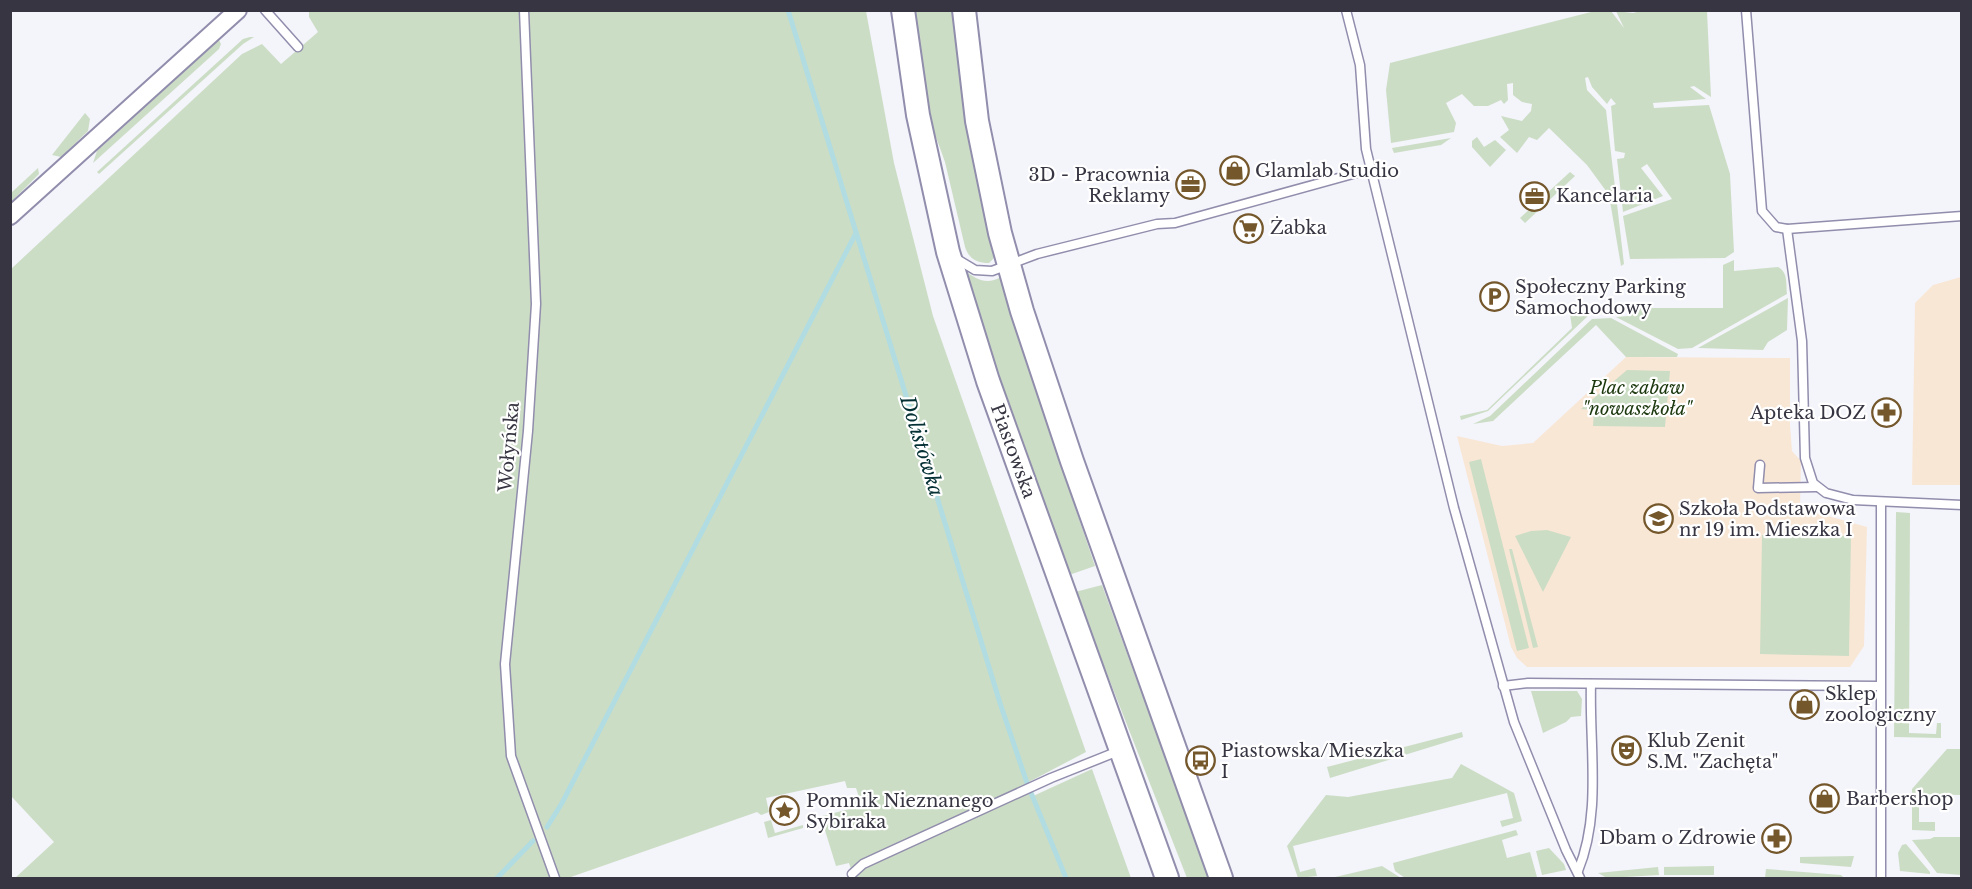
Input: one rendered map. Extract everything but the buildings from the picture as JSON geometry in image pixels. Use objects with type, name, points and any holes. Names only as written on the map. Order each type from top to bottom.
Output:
[{"type":"main road","name":"Piastowska","points":[[903,10],[920,126],[948,252],[988,381],[1167,879]]},
{"type":"main road","points":[[964,10],[977,121],[1008,263],[1072,461],[1221,879]]},
{"type":"street","points":[[10,216],[238,10]]},
{"type":"lane","points":[[265,10],[298,47]]},
{"type":"lane","name":"Wołyńska","points":[[524,10],[536,304],[528,431],[505,664],[506,694],[511,756],[555,879]]},
{"type":"lane","points":[[1346,10],[1360,65],[1366,149],[1454,508],[1503,686],[1566,850],[1579,875]]},
{"type":"lane","points":[[1746,10],[1762,211],[1776,227],[1787,229],[1962,216]]},
{"type":"lane","points":[[948,252],[963,264],[985,272],[1008,263],[1157,224],[1175,223],[1371,169]]},
{"type":"lane","points":[[1787,229],[1802,341],[1804,458],[1816,487]]},
{"type":"lane","points":[[1760,465],[1758,488],[1816,487],[1836,497],[1881,503],[1962,505]]},
{"type":"lane","points":[[1881,503],[1881,879]]},
{"type":"lane","points":[[1503,686],[1528,683],[1880,686]]},
{"type":"lane","points":[[1579,875],[1588,840],[1592,793],[1591,684]]},
{"type":"lane","points":[[852,874],[871,860],[1121,749]]},
{"type":"shaded area","points":[[1961,277],[1961,485],[1912,485],[1915,303],[1933,285]]},
{"type":"shaded area","name":"Szkoła Podstawowa nr 19 im. Mieszka I","points":[[1626,357],[1790,358],[1790,425],[1792,451],[1801,461],[1800,508],[1867,527],[1864,646],[1850,667],[1527,667],[1517,658],[1511,647],[1457,436],[1502,446],[1533,443]]},
{"type":"green space","points":[[1645,10],[1707,11],[1711,97],[1694,86],[1690,87],[1706,99],[1653,103],[1654,108],[1709,105],[1730,174],[1734,252],[1725,258],[1630,259],[1623,216],[1672,199],[1647,164],[1641,168],[1663,196],[1623,212],[1617,159],[1624,158],[1625,153],[1615,151],[1611,106],[1616,104],[1611,98],[1607,104],[1592,87],[1588,77],[1585,78],[1587,90],[1606,110],[1624,264],[1621,266],[1609,195],[1587,165],[1549,128],[1537,140],[1529,137],[1517,153],[1500,137],[1509,130],[1501,116],[1522,121],[1531,111],[1532,104],[1522,102],[1513,95],[1513,83],[1507,84],[1508,100],[1504,104],[1501,100],[1488,106],[1474,106],[1462,94],[1446,103],[1456,123],[1454,132],[1391,143],[1386,90],[1390,63],[1595,11],[1611,11],[1624,28],[1616,11],[1633,13]]},
{"type":"green space","points":[[309,11],[866,11],[894,163],[933,316],[1086,752],[1025,784],[1031,797],[1092,769],[1131,878],[854,878],[849,863],[836,866],[823,824],[809,827],[809,824],[816,822],[815,818],[853,808],[851,803],[859,797],[856,788],[847,788],[845,781],[766,798],[769,812],[761,815],[757,812],[568,878],[15,878],[54,842],[11,796],[11,269],[242,54],[262,44],[281,64],[318,32],[309,17]]},
{"type":"green space","points":[[912,11],[953,11],[960,80],[996,256],[989,263],[974,260],[965,247],[945,162],[928,115]]},
{"type":"green space","points":[[254,37],[243,44],[99,174],[97,172],[243,39]]},
{"type":"green space","points":[[219,40],[221,44],[219,49],[93,163],[97,151]]},
{"type":"green space","points":[[85,113],[90,119],[88,131],[61,157],[52,155]]},
{"type":"green space","points":[[1477,137],[1484,147],[1495,140],[1506,150],[1490,167],[1472,147],[1472,141]]},
{"type":"green space","points":[[1451,138],[1441,145],[1394,153],[1392,148]]},
{"type":"green space","points":[[38,168],[39,174],[11,202],[11,193]]},
{"type":"green space","points":[[1570,172],[1575,176],[1525,223],[1520,218]]},
{"type":"green space","points":[[1734,260],[1734,271],[1778,267],[1785,275],[1787,294],[1692,348],[1678,349],[1616,317],[1628,316],[1629,308],[1723,308],[1723,265]]},
{"type":"green space","points":[[964,270],[987,281],[1001,277],[1025,359],[1095,566],[1069,575],[1000,382]]},
{"type":"green space","points":[[1788,298],[1787,330],[1768,342],[1763,350],[1698,348]]},
{"type":"green space","points":[[1623,311],[1623,313],[1590,314],[1488,411],[1461,420],[1460,416],[1487,410],[1572,328],[1570,314]]},
{"type":"green space","points":[[1611,318],[1678,354],[1677,357],[1626,357],[1596,325],[1493,421],[1473,424],[1490,416],[1592,319]]},
{"type":"green space","name":"Plac zabaw \"nowaszkoła\"","points":[[1627,370],[1670,371],[1665,427],[1593,426],[1594,410],[1581,409]]},
{"type":"green space","points":[[1481,459],[1529,648],[1517,651],[1469,462]]},
{"type":"green space","points":[[1896,512],[1910,513],[1909,733],[1936,734],[1937,723],[1941,723],[1941,738],[1894,737]]},
{"type":"green space","points":[[1547,530],[1571,537],[1543,592],[1515,536],[1531,531]]},
{"type":"green space","points":[[1762,535],[1851,536],[1849,656],[1760,654]]},
{"type":"green space","points":[[1509,549],[1512,549],[1538,647],[1533,648]]},
{"type":"green space","points":[[1102,585],[1209,878],[1187,878],[1075,592]]},
{"type":"green space","points":[[1531,691],[1577,691],[1582,699],[1581,716],[1571,717],[1566,722],[1543,733]]},
{"type":"green space","points":[[1462,732],[1463,737],[1330,778],[1327,767]]},
{"type":"green space","points":[[1947,749],[1961,749],[1961,795],[1919,794],[1919,822],[1935,822],[1935,831],[1912,830],[1912,789]]},
{"type":"green space","points":[[1461,764],[1514,793],[1522,821],[1502,827],[1500,821],[1513,818],[1507,793],[1293,846],[1300,872],[1315,868],[1317,876],[1298,878],[1287,846],[1326,795],[1348,797],[1452,778]]},
{"type":"green space","points":[[771,820],[775,833],[803,825],[803,828],[768,838],[764,822]]},
{"type":"green space","points":[[1516,830],[1518,835],[1502,840],[1507,858],[1530,852],[1537,877],[1405,878],[1395,871],[1393,863]]},
{"type":"green space","points":[[1961,837],[1961,875],[1937,873],[1912,840]]},
{"type":"green space","points":[[1906,844],[1930,874],[1900,871],[1898,853],[1902,845]]},
{"type":"green space","points":[[1549,848],[1564,864],[1566,870],[1542,875],[1536,851]]},
{"type":"green space","points":[[1854,856],[1851,867],[1800,863],[1800,857]]},
{"type":"green space","points":[[1382,866],[1401,878],[1331,878]]},
{"type":"green space","points":[[1714,866],[1714,875],[1664,875],[1664,867]]},
{"type":"green space","points":[[1658,867],[1659,875],[1607,878],[1598,873]]},
{"type":"green space","points":[[1766,869],[1841,875],[1843,877],[1765,878]]},
{"type":"waterway","name":"Dolistówka","points":[[788,10],[1000,703],[1027,783],[1066,878]]},
{"type":"waterway","points":[[547,827],[562,803],[856,233]]},
{"type":"waterway","points":[[497,878],[533,841]]},
{"type":"place","name":"Glamlab Studio","points":[[1234,171]]},
{"type":"place","name":"3D - Pracownia Reklamy","points":[[1191,185]]},
{"type":"place","name":"Kancelaria","points":[[1535,196]]},
{"type":"place","name":"Żabka","points":[[1249,228]]},
{"type":"place","name":"Społeczny Parking Samochodowy","points":[[1494,297]]},
{"type":"place","name":"Apteka DOZ","points":[[1887,413]]},
{"type":"place","name":"Szkoła Podstawowa nr 19 im. Mieszka I","points":[[1658,519]]},
{"type":"place","name":"Sklep zoologiczny","points":[[1804,704]]},
{"type":"place","name":"Klub Zenit S.M. \"Zachęta\"","points":[[1626,751]]},
{"type":"place","name":"Piastowska/Mieszka I","points":[[1200,761]]},
{"type":"place","name":"Barbershop","points":[[1825,799]]},
{"type":"place","name":"Pomnik Nieznanego Sybiraka","points":[[785,811]]},
{"type":"place","name":"Dbam o Zdrowie","points":[[1777,838]]}]
